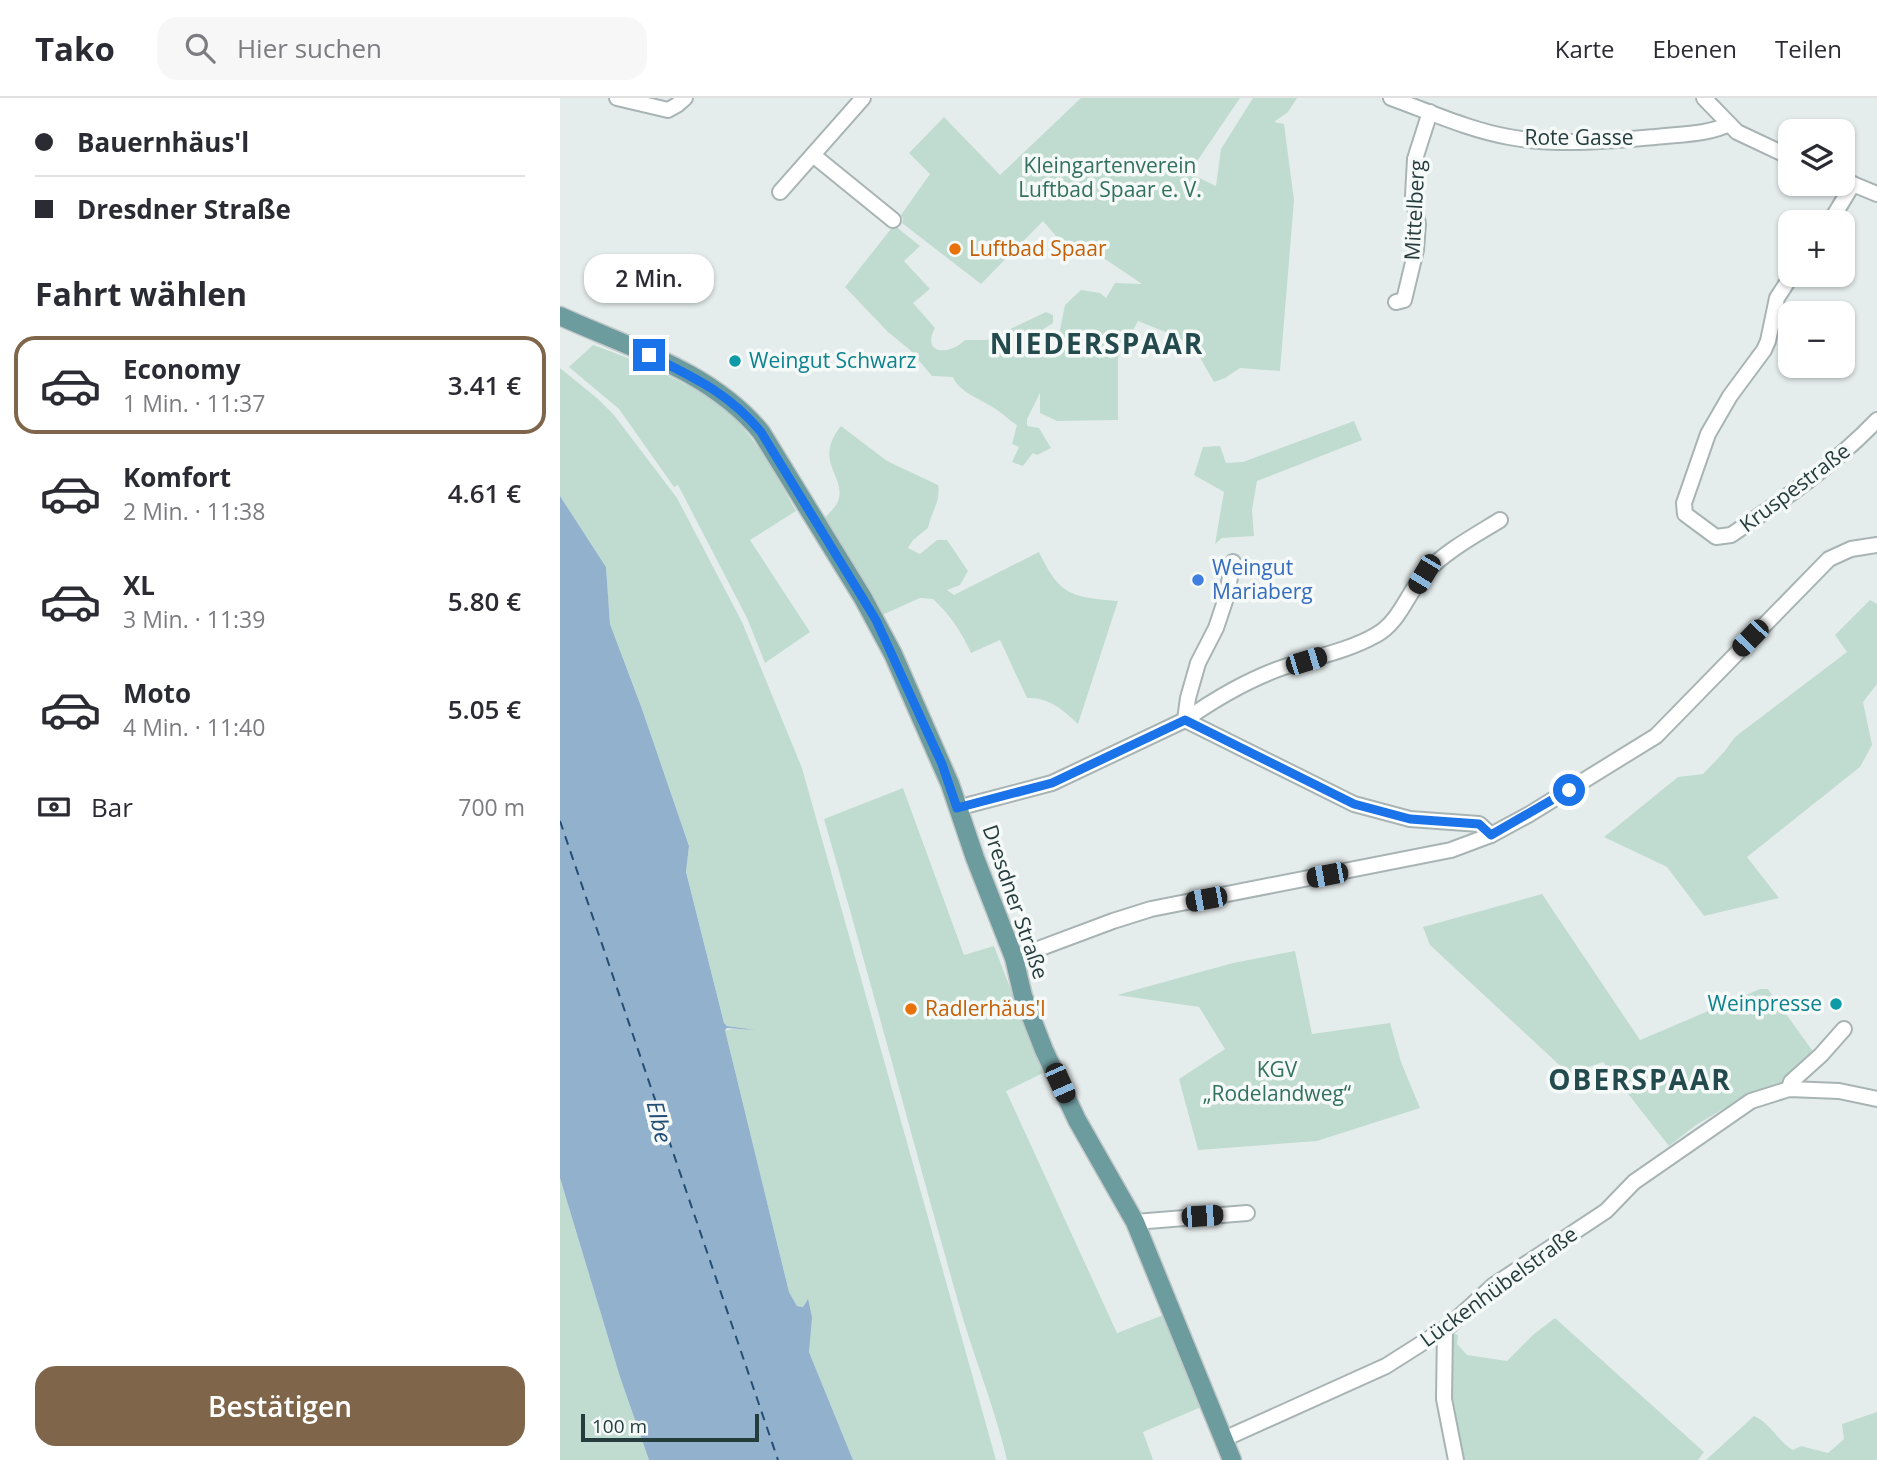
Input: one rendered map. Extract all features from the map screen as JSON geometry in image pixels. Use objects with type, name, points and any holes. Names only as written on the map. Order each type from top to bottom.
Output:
[{"type":"main road","name":"Dresdner Straße","points":[[560,316],[634,347],[718,391],[745,412],[761,432],[876,620],[942,764],[1014,958],[1024,996],[1044,1050],[1077,1120],[1135,1222],[1232,1460]]},
{"type":"street","points":[[617,98],[668,110],[685,98]]},
{"type":"street","points":[[780,192],[863,98]]},
{"type":"street","name":"Rote Gasse","points":[[1391,98],[1483,131],[1530,140],[1637,138],[1716,131],[1729,124]]},
{"type":"street","points":[[1704,98],[1729,124],[1748,138],[1778,151]]},
{"type":"street","name":"Mittelberg","points":[[1396,302],[1404,300],[1416,250],[1418,224],[1413,196],[1415,159],[1430,112]]},
{"type":"street","points":[[813,155],[893,220]]},
{"type":"street","points":[[1855,185],[1877,194]]},
{"type":"street","name":"Kruspestraße","points":[[1784,287],[1777,298],[1764,350],[1730,396],[1708,434],[1684,503],[1685,514],[1716,537],[1731,535],[1824,469],[1877,420]]},
{"type":"street","points":[[957,808],[1052,783],[1185,720],[1215,699],[1280,668],[1356,645],[1379,634],[1406,604],[1424,574],[1447,553],[1500,520]]},
{"type":"street","points":[[1014,958],[1151,909],[1451,850],[1491,835],[1656,736],[1829,559],[1851,549],[1877,545]]},
{"type":"street","points":[[1185,720],[1198,663],[1216,628],[1226,598],[1233,562]]},
{"type":"street","points":[[1185,720],[1354,804],[1410,819],[1479,824],[1491,835]]},
{"type":"street","points":[[1789,1090],[1791,1082],[1816,1060],[1844,1029]]},
{"type":"street","name":"Lückenhübelstraße","points":[[1224,1439],[1386,1366],[1449,1326],[1494,1286],[1606,1211],[1634,1182],[1751,1101],[1789,1090],[1839,1091],[1877,1098]]},
{"type":"street","points":[[1135,1222],[1247,1213]]},
{"type":"street","points":[[1449,1326],[1445,1329],[1444,1399],[1455,1460]]},
{"type":"green space","name":"Kleingartenverein Luftbad Spaar e. V.","points":[[1081,98],[1240,98],[1189,173],[1216,186],[1221,149],[1253,98],[1297,98],[1288,112],[1274,122],[1284,124],[1294,200],[1280,371],[1240,368],[1214,382],[1195,349],[1178,337],[1138,321],[1118,358],[1118,420],[1057,421],[1040,413],[1040,393],[1027,419],[1027,426],[1039,428],[1051,448],[1037,455],[1033,453],[1023,466],[1012,462],[1019,447],[1012,444],[1017,425],[965,391],[953,377],[932,376],[910,350],[888,332],[845,287],[894,225],[920,246],[904,261],[930,289],[913,303],[935,328],[931,343],[934,347],[944,350],[951,349],[965,340],[987,340],[1046,312],[1053,315],[1053,323],[1037,333],[1049,352],[1058,340],[1065,305],[1081,290],[1100,293],[1106,298],[1115,283],[1142,284],[1102,257],[1076,255],[1043,221],[981,284],[902,223],[901,215],[930,174],[909,153],[944,117],[1000,175]]},
{"type":"green space","points":[[593,345],[669,376],[723,408],[753,441],[796,511],[750,540],[810,632],[765,663],[747,618],[678,485],[674,487],[619,409],[569,367]]},
{"type":"green space","points":[[560,368],[614,415],[677,498],[742,622],[802,768],[996,1460],[853,1460],[809,1352],[807,1300],[803,1307],[797,1306],[789,1292],[725,1030],[741,1028],[724,1023],[686,872],[689,846],[610,624],[606,567],[560,496]]},
{"type":"green space","points":[[1354,421],[1362,440],[1257,481],[1252,510],[1254,536],[1222,538],[1215,544],[1224,492],[1194,475],[1203,447],[1220,446],[1226,463],[1243,462]]},
{"type":"green space","points":[[841,426],[887,461],[938,485],[937,502],[928,528],[913,540],[908,548],[920,554],[937,540],[947,540],[968,571],[960,585],[947,590],[954,595],[1039,552],[1054,578],[1069,592],[1089,598],[1118,601],[1078,724],[1049,702],[1027,698],[1000,640],[971,653],[955,624],[933,599],[920,598],[882,615],[824,519],[834,508],[840,492],[832,468],[830,449]]},
{"type":"green space","points":[[1870,600],[1877,604],[1877,684],[1863,702],[1872,745],[1860,767],[1747,857],[1779,898],[1704,916],[1667,867],[1604,837],[1678,777],[1703,774],[1735,737],[1847,652],[1835,635]]},
{"type":"green space","points":[[903,788],[964,955],[994,946],[1043,1073],[1006,1091],[1117,1333],[1171,1312],[1208,1404],[1143,1432],[1153,1460],[1007,1460],[957,1298],[824,819]]},
{"type":"green space","points":[[1542,894],[1640,1040],[1760,989],[1768,989],[1812,1050],[1812,1058],[1785,1083],[1747,1095],[1696,1125],[1669,1146],[1603,1062],[1569,1074],[1430,945],[1423,927]]},
{"type":"green space","name":"KGV „Rodelandweg“","points":[[1295,951],[1312,1034],[1390,1023],[1401,1062],[1420,1108],[1317,1141],[1198,1150],[1179,1079],[1225,1049],[1199,1007],[1117,995],[1233,963]]},
{"type":"green space","points":[[560,1178],[620,1377],[649,1460],[560,1460]]},
{"type":"green space","points":[[1555,1318],[1704,1452],[1698,1460],[1463,1460],[1447,1391],[1452,1333],[1458,1335],[1457,1344],[1467,1355],[1507,1361]]},
{"type":"green space","points":[[1877,1412],[1877,1460],[1706,1460],[1754,1416],[1793,1450],[1801,1446],[1828,1453],[1844,1439],[1842,1424]]},
{"type":"water","name":"Elbe","points":[[560,496],[606,567],[610,624],[689,846],[686,872],[724,1023],[727,1026],[755,1030],[725,1030],[789,1292],[797,1306],[803,1307],[808,1299],[812,1317],[809,1352],[853,1460],[649,1460],[620,1377],[560,1178]]},
{"type":"ferry route","points":[[560,821],[778,1460]]},
{"type":"place","name":"Luftbad Spaar","points":[[955,249]]},
{"type":"place","name":"Weingut Schwarz","points":[[735,361]]},
{"type":"place","name":"Weingut Mariaberg","points":[[1198,580]]},
{"type":"place","name":"Weinpresse","points":[[1836,1004]]},
{"type":"place","name":"Radlerhäus'l","points":[[911,1009]]},
{"type":"district","name":"NIEDERSPAAR","points":[[1097,344]]},
{"type":"district","name":"OBERSPAAR","points":[[1640,1080]]},
{"type":"route","points":[[649,355],[718,391],[745,412],[761,432],[876,620],[942,764],[957,808],[1052,783],[1185,720],[1354,804],[1410,819],[1479,824],[1491,835],[1569,790]]}]
